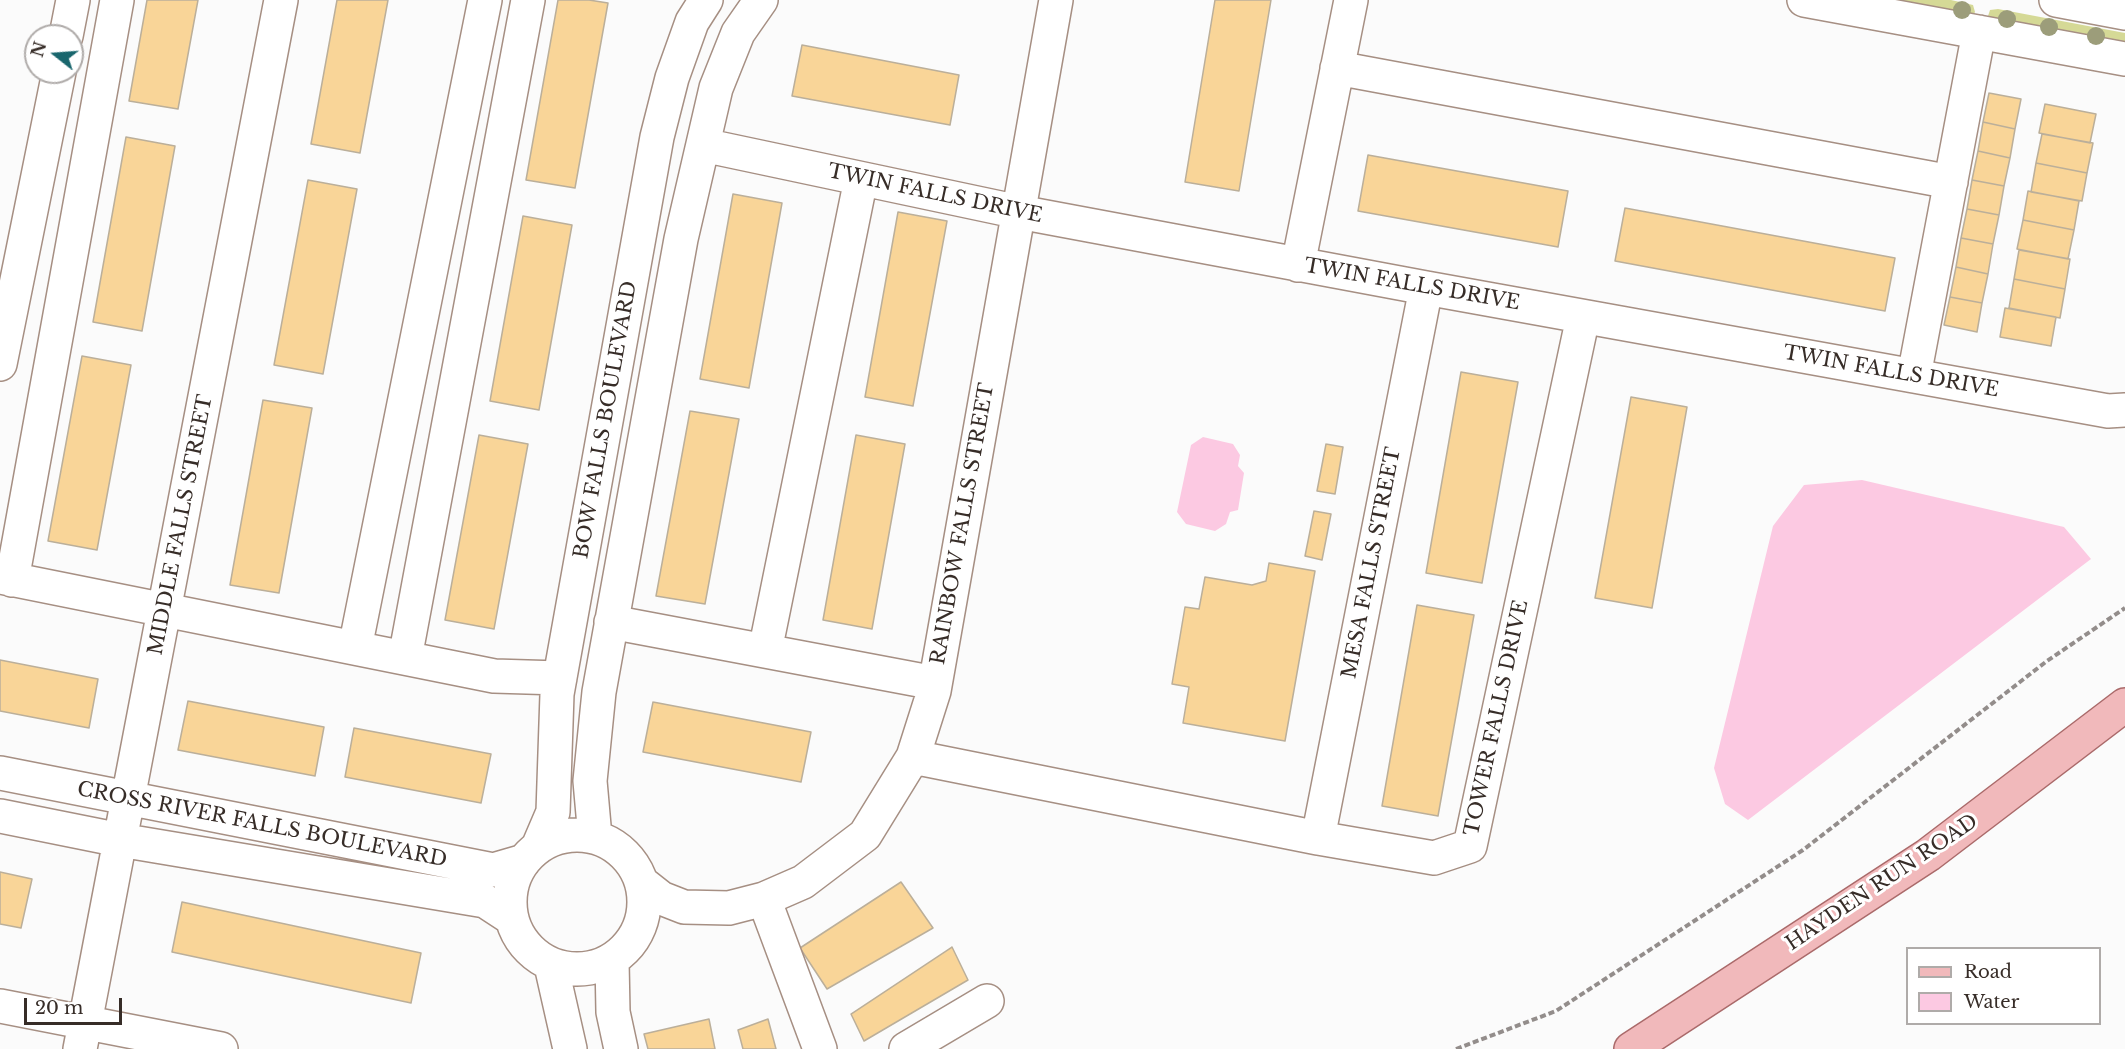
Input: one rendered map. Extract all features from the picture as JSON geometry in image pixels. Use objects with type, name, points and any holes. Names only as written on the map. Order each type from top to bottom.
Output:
[{"type":"main road","name":"HAYDEN RUN ROAD","points":[[1630,1049],[1928,855],[2125,705]]},
{"type":"street","points":[[68,24],[73,0]]},
{"type":"street","points":[[117,0],[6,578],[494,676],[560,678]]},
{"type":"street","name":"MIDDLE FALLS STREET","points":[[82,1035],[281,0]]},
{"type":"street","points":[[354,648],[485,0]]},
{"type":"street","points":[[405,658],[528,0]]},
{"type":"street","name":"BOW FALLS BOULEVARD","points":[[531,854],[553,812],[557,694],[657,137],[676,67],[692,22],[706,0]]},
{"type":"street","name":"BOW FALLS BOULEVARD","points":[[595,837],[590,780],[598,692],[681,239],[716,88],[738,33],[761,0]]},
{"type":"street","name":"RAINBOW FALLS STREET","points":[[642,883],[661,898],[684,907],[729,908],[764,899],[803,882],[865,835],[913,757],[935,683],[1056,0]]},
{"type":"street","points":[[1299,265],[1351,0]]},
{"type":"street","points":[[1804,0],[2125,59]]},
{"type":"street","points":[[2056,0],[2125,13]]},
{"type":"street","points":[[1914,376],[1979,32]]},
{"type":"street","points":[[1337,68],[1951,182]]},
{"type":"street","points":[[0,364],[57,84]]},
{"type":"street","name":"TWIN FALLS DRIVE","points":[[703,145],[1019,212],[1299,265],[2108,411],[2125,410]]},
{"type":"street","points":[[765,651],[861,179]]},
{"type":"street","name":"MESA FALLS STREET","points":[[1318,838],[1426,288]]},
{"type":"street","name":"TOWER FALLS DRIVE","points":[[913,757],[1318,838],[1434,858],[1470,846],[1583,316]]},
{"type":"street","points":[[611,622],[935,683]]},
{"type":"street","name":"CROSS RIVER FALLS BOULEVARD","points":[[0,773],[494,870],[531,854]]},
{"type":"street","name":"CROSS RIVER FALLS BOULEVARD","points":[[0,816],[120,840],[484,901],[511,918]]},
{"type":"street","points":[[565,836],[595,837],[616,847],[632,863],[642,883],[644,916],[627,948],[612,961],[592,969],[571,970],[551,965],[533,954],[519,938],[511,918],[512,888],[531,854],[565,836]]},
{"type":"street","points":[[764,899],[820,1049]]},
{"type":"street","name":"RAINBOW FALLS STREET","points":[[638,931],[659,918],[684,907]]},
{"type":"street","points":[[612,961],[613,1012],[621,1049]]},
{"type":"street","points":[[551,965],[570,1049]]},
{"type":"street","points":[[906,1049],[987,1001]]},
{"type":"street","points":[[0,1006],[82,1035],[221,1049]]},
{"type":"path","points":[[1456,1049],[1556,1011],[1803,850],[2047,661],[2125,608]]},
{"type":"green space","points":[[1871,0],[1951,0],[1973,5],[1975,12],[1973,16]]},
{"type":"green space","points":[[1998,9],[2125,33],[2125,49],[1987,19],[1990,10]]},
{"type":"water","points":[[1203,437],[1233,444],[1240,455],[1238,466],[1244,473],[1238,510],[1230,512],[1226,524],[1215,531],[1186,524],[1177,512],[1191,445]]},
{"type":"water","points":[[1862,480],[2064,527],[2091,559],[1748,820],[1725,804],[1714,768],[1773,526],[1804,485]]},
{"type":"building","points":[[147,0],[198,0],[178,109],[129,101]]},
{"type":"building","points":[[337,0],[388,0],[360,153],[311,144]]},
{"type":"building","points":[[558,0],[589,0],[608,3],[575,188],[526,180]]},
{"type":"building","points":[[1215,0],[1271,0],[1239,191],[1185,182]]},
{"type":"building","points":[[802,45],[959,75],[950,125],[792,96]]},
{"type":"building","points":[[1989,93],[2021,99],[2015,129],[1983,122]]},
{"type":"building","points":[[2045,104],[2096,114],[2090,143],[2039,133]]},
{"type":"building","points":[[1983,122],[2015,129],[2010,158],[1978,151]]},
{"type":"building","points":[[2042,134],[2093,143],[2087,173],[2036,163]]},
{"type":"building","points":[[126,137],[175,146],[142,331],[93,322]]},
{"type":"building","points":[[1978,151],[2010,158],[2004,186],[1972,180]]},
{"type":"building","points":[[1368,155],[1568,191],[1558,247],[1358,211]]},
{"type":"building","points":[[2036,163],[2087,173],[2082,201],[2031,192]]},
{"type":"building","points":[[308,180],[357,189],[323,374],[274,365]]},
{"type":"building","points":[[1972,180],[2004,186],[1999,215],[1967,209]]},
{"type":"building","points":[[2028,191],[2079,201],[2074,230],[2023,220]]},
{"type":"building","points":[[733,194],[782,203],[749,388],[700,379]]},
{"type":"building","points":[[1625,208],[1895,258],[1885,311],[1615,261]]},
{"type":"building","points":[[1967,209],[1999,215],[1993,244],[1961,238]]},
{"type":"building","points":[[898,212],[947,221],[913,406],[865,397]]},
{"type":"building","points":[[523,216],[572,225],[539,410],[490,401]]},
{"type":"building","points":[[2023,220],[2074,230],[2068,259],[2017,249]]},
{"type":"building","points":[[1961,238],[1993,244],[1988,274],[1956,267]]},
{"type":"building","points":[[2019,250],[2070,259],[2065,289],[2014,279]]},
{"type":"building","points":[[1956,267],[1988,274],[1982,303],[1950,297]]},
{"type":"building","points":[[2014,279],[2065,289],[2060,318],[2009,308]]},
{"type":"building","points":[[1950,297],[1982,303],[1977,332],[1944,325]]},
{"type":"building","points":[[2005,308],[2056,317],[2051,346],[2000,337]]},
{"type":"building","points":[[82,356],[131,365],[97,550],[48,541]]},
{"type":"building","points":[[1461,372],[1518,382],[1482,583],[1426,573]]},
{"type":"building","points":[[1631,397],[1687,407],[1652,608],[1595,598]]},
{"type":"building","points":[[263,400],[312,408],[279,593],[230,585]]},
{"type":"building","points":[[690,411],[739,419],[705,604],[656,596]]},
{"type":"building","points":[[479,435],[528,444],[494,629],[445,620]]},
{"type":"building","points":[[856,435],[905,444],[872,629],[823,620]]},
{"type":"building","points":[[1326,444],[1343,447],[1335,494],[1317,491]]},
{"type":"building","points":[[1314,511],[1331,514],[1322,560],[1305,556]]},
{"type":"building","points":[[1269,563],[1315,571],[1285,741],[1183,723],[1189,687],[1172,684],[1185,607],[1199,609],[1205,577],[1252,585],[1266,581]]},
{"type":"building","points":[[1417,605],[1474,615],[1438,816],[1382,806]]},
{"type":"building","points":[[0,660],[98,679],[89,728],[0,711]]},
{"type":"building","points":[[188,701],[324,727],[315,776],[178,750]]},
{"type":"building","points":[[653,702],[811,732],[801,782],[643,752]]},
{"type":"building","points":[[354,728],[491,754],[481,803],[345,777]]},
{"type":"building","points":[[0,872],[32,879],[21,928],[0,924]]},
{"type":"building","points":[[901,882],[933,928],[827,989],[800,948]]},
{"type":"building","points":[[182,902],[421,953],[411,1003],[172,952]]},
{"type":"building","points":[[952,947],[968,980],[864,1041],[851,1014]]},
{"type":"building","points":[[709,1019],[715,1049],[648,1049],[644,1034]]},
{"type":"building","points":[[768,1019],[776,1049],[743,1049],[738,1030]]}]
